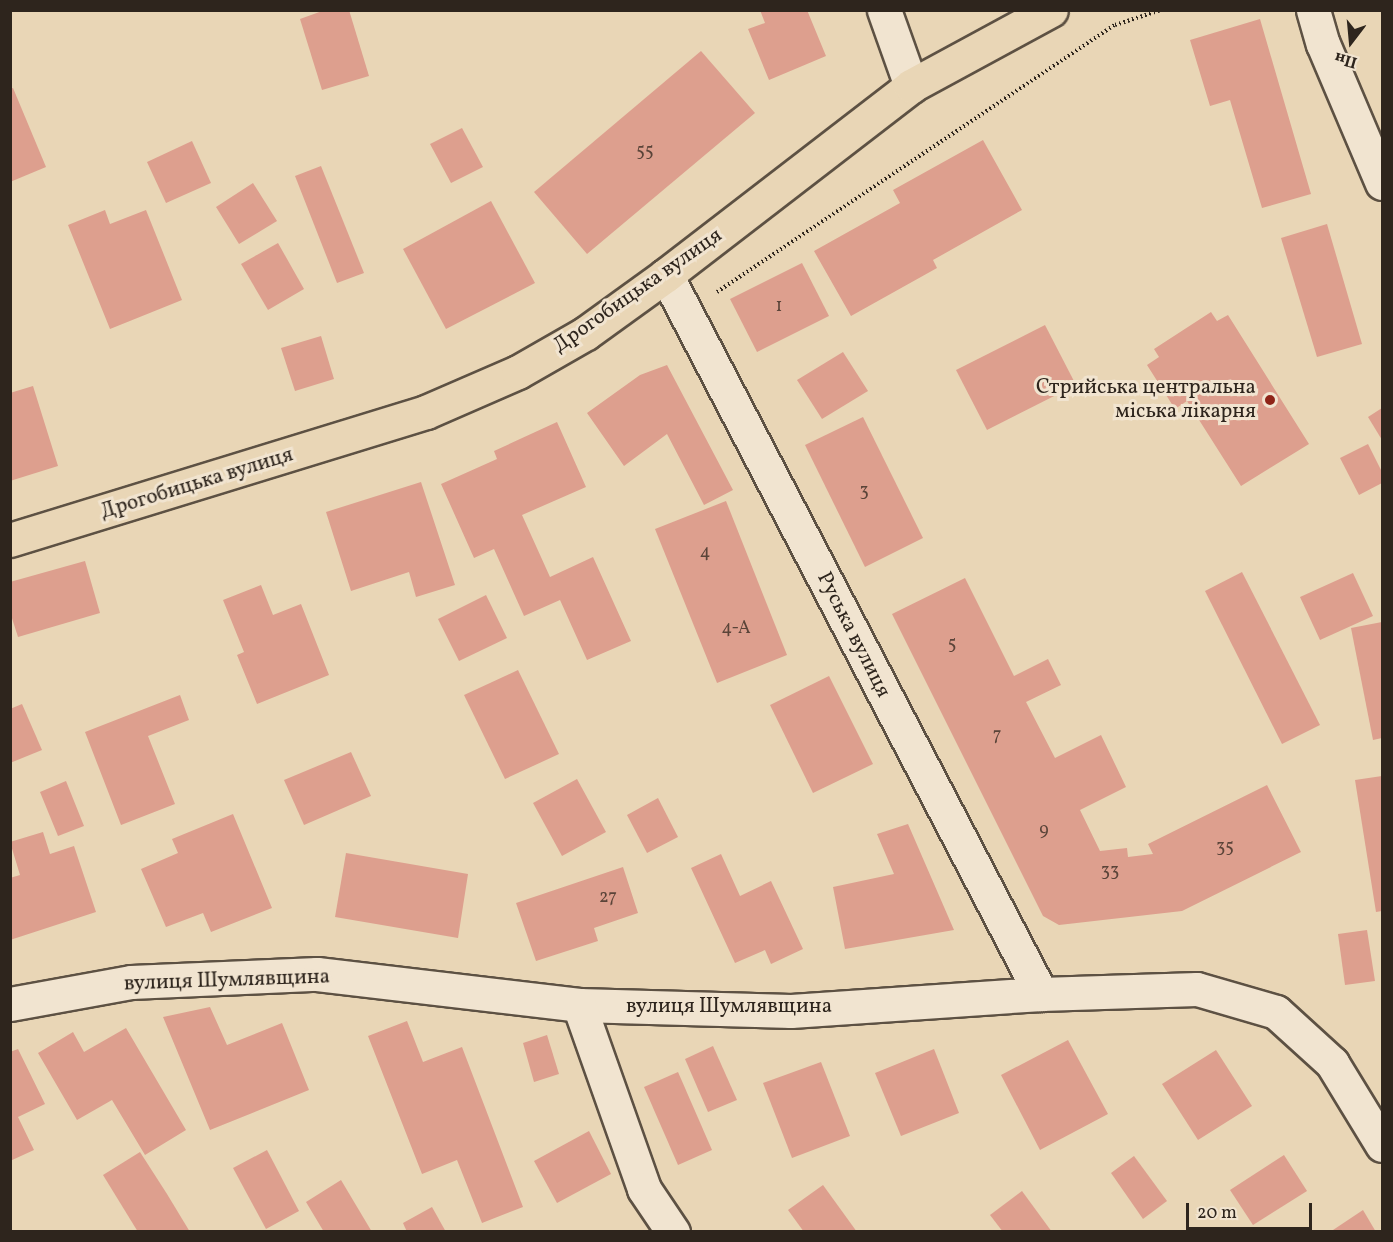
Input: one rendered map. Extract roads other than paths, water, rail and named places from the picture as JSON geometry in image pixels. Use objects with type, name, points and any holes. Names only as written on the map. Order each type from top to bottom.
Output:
[{"type":"main road","name":"Дрогобицька вулиця","points":[[10,540],[426,412],[518,372],[586,333],[666,275],[911,86],[1052,10]]},
{"type":"street","points":[[884,10],[911,86]]},
{"type":"street","points":[[1313,10],[1323,44],[1383,183]]},
{"type":"street","name":"Руська вулиця","points":[[666,275],[1041,994]]},
{"type":"street","name":"вулиця Шумлявщина","points":[[10,1004],[131,982],[317,974],[579,1005],[791,1011],[1041,994],[1197,989],[1276,1012],[1332,1063],[1383,1145]]},
{"type":"street","points":[[579,1005],[644,1189],[673,1232]]},
{"type":"place","name":"Стрийська центральна міська лікарня","points":[[1270,400]]}]
